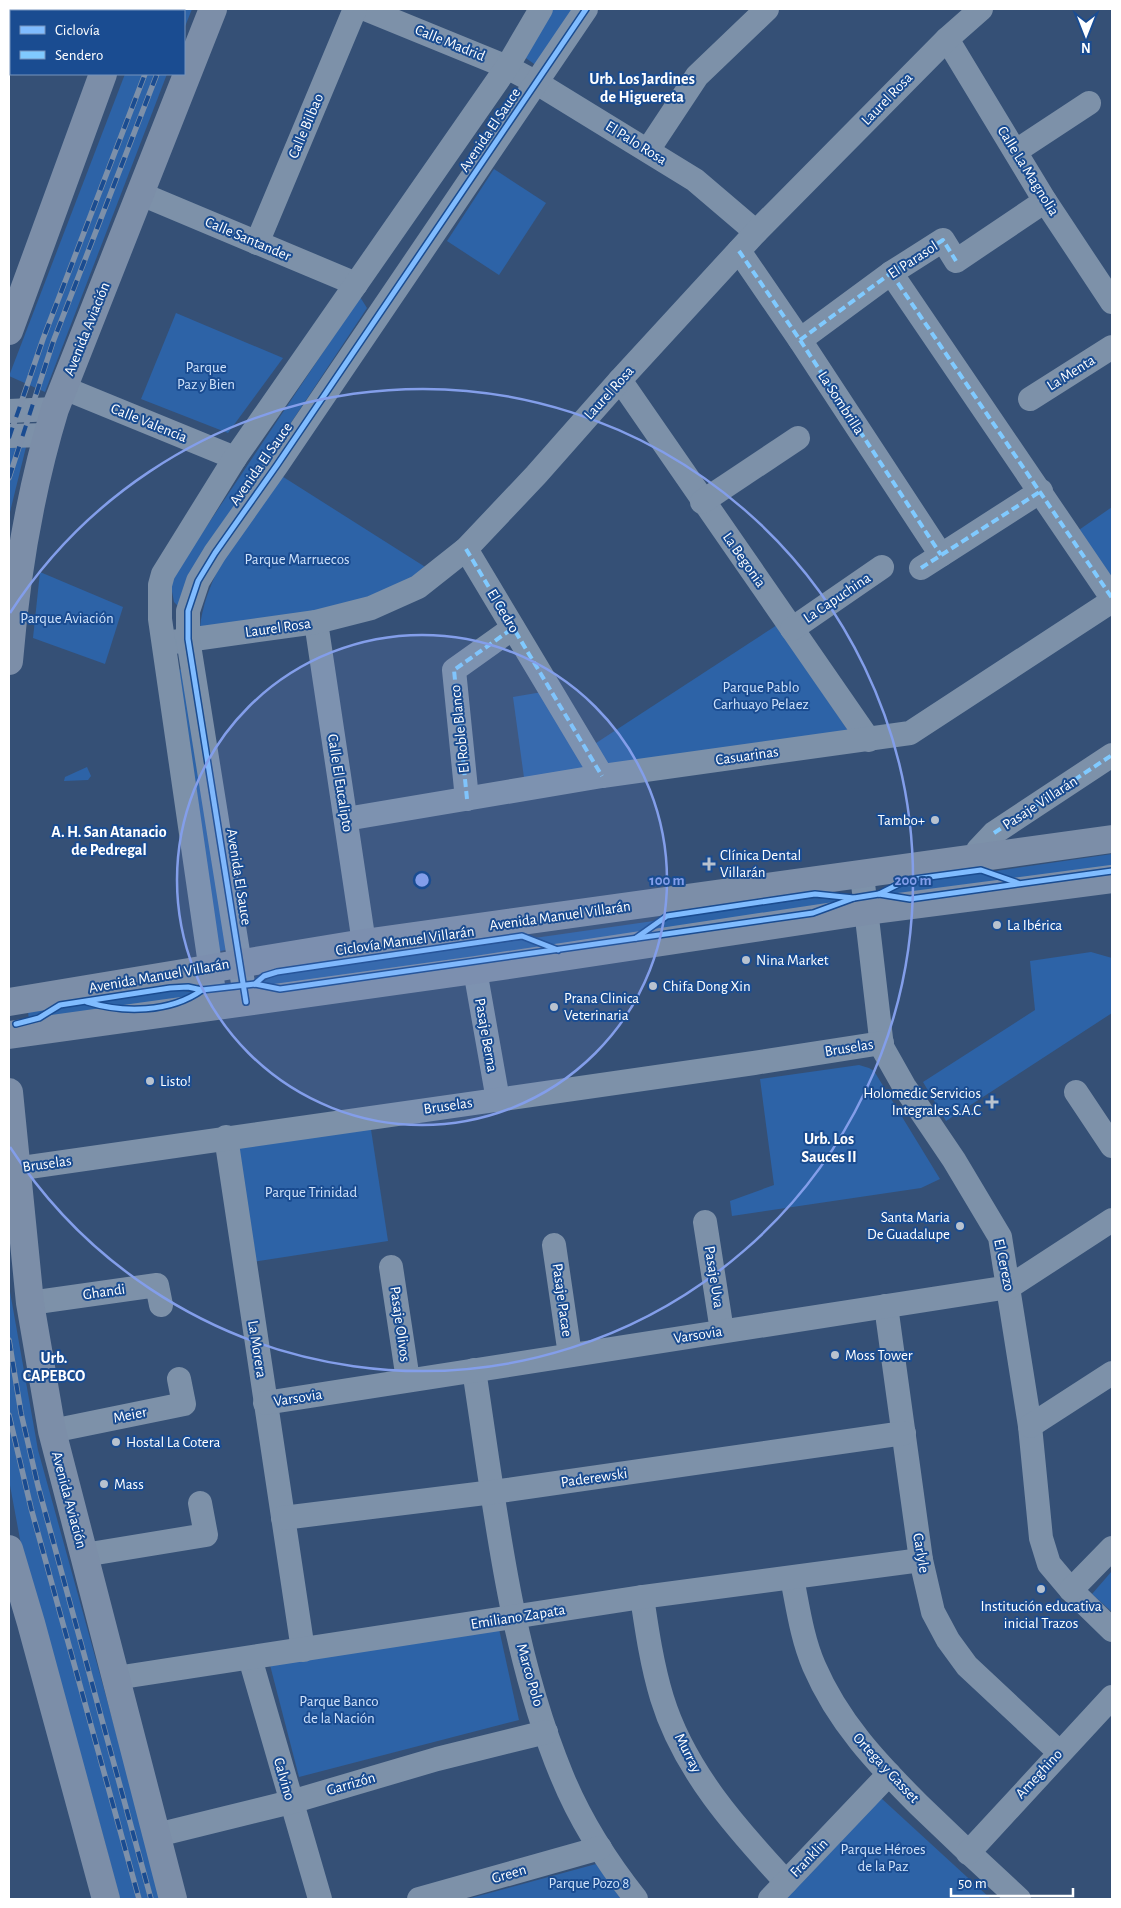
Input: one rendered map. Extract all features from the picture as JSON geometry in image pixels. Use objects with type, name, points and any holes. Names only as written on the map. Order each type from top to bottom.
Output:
[{"type":"main road","name":"Avenida Aviación","points":[[9,661],[21,553],[55,411],[213,9]]},
{"type":"main road","points":[[9,331],[16,291],[103,75]]},
{"type":"main road","name":"Avenida Manuel Villarán","points":[[9,1002],[240,962],[364,943],[1112,839]]},
{"type":"main road","points":[[9,1035],[475,970],[867,911],[1112,879]]},
{"type":"main road","name":"Avenida Aviación","points":[[9,1092],[15,1168],[30,1303],[52,1431],[173,1899]]},
{"type":"main road","points":[[9,1549],[106,1899]]},
{"type":"street","name":"Calle Bilbao","points":[[257,242],[354,9]]},
{"type":"street","name":"Calle Madrid","points":[[365,9],[506,67]]},
{"type":"street","name":"Avenida El Sauce","points":[[216,1006],[164,643],[159,602],[163,574],[235,458],[506,67],[541,9]]},
{"type":"street","name":"Avenida El Sauce","points":[[246,1002],[188,639],[188,611],[198,581],[214,553],[586,9]]},
{"type":"street","points":[[648,150],[697,76],[767,9]]},
{"type":"street","name":"Laurel Rosa","points":[[164,643],[316,622],[371,608],[418,587],[466,549],[536,476],[620,380],[756,232],[946,39],[981,9]]},
{"type":"street","name":"Calle La Magnolia","points":[[946,39],[1045,201],[1105,274],[1112,302]]},
{"type":"street","name":"El Palo Rosa","points":[[506,67],[537,83],[695,180],[756,232]]},
{"type":"street","points":[[1016,151],[1089,103]]},
{"type":"street","name":"Calle Santander","points":[[141,194],[356,284]]},
{"type":"street","name":"El Parasol","points":[[800,340],[891,273],[943,240],[956,261],[1045,201]]},
{"type":"street","name":"La Sombrilla","points":[[739,252],[800,340],[942,555]]},
{"type":"street","points":[[891,273],[1041,492],[1112,600]]},
{"type":"street","name":"La Menta","points":[[1030,399],[1112,347]]},
{"type":"street","name":"La Begonia","points":[[620,380],[702,502],[869,740]]},
{"type":"street","points":[[9,411],[55,411]]},
{"type":"street","points":[[9,436],[55,411]]},
{"type":"street","name":"Calle Valencia","points":[[55,411],[235,458]]},
{"type":"street","points":[[702,502],[798,438]]},
{"type":"street","points":[[921,568],[1041,492]]},
{"type":"street","name":"El Cedro","points":[[466,549],[602,776]]},
{"type":"street","name":"La Capuchina","points":[[792,629],[882,568]]},
{"type":"street","name":"Casuarinas","points":[[346,819],[602,776],[910,733],[1112,600]]},
{"type":"street","name":"Calle El Eucalipto","points":[[316,622],[364,943]]},
{"type":"street","name":"El Roble Blanco","points":[[467,799],[454,670],[513,628]]},
{"type":"street","name":"Pasaje Villarán","points":[[976,858],[978,850],[994,833],[1112,755]]},
{"type":"street","name":"El Cerezo","points":[[862,875],[882,1043],[904,1086],[954,1160],[1000,1237],[1030,1426],[1041,1538],[1049,1564],[1071,1590],[1112,1630]]},
{"type":"street","name":"Pasaje Berna","points":[[475,970],[498,1100]]},
{"type":"street","name":"Bruselas","points":[[15,1168],[498,1100],[882,1043]]},
{"type":"street","points":[[1076,1092],[1112,1146]]},
{"type":"street","name":"La Morera","points":[[226,1137],[303,1650]]},
{"type":"street","name":"Varsovia","points":[[265,1403],[1009,1287],[1112,1220]]},
{"type":"street","name":"Pasaje Uva","points":[[705,1222],[722,1332]]},
{"type":"street","name":"Pasaje Pacae","points":[[554,1245],[570,1355]]},
{"type":"street","name":"Pasaje Olivos","points":[[391,1267],[408,1380]]},
{"type":"street","name":"Ghandi","points":[[30,1303],[157,1285],[161,1305]]},
{"type":"street","name":"Carlyle","points":[[886,1306],[921,1560],[933,1612],[948,1640],[985,1684],[1059,1752]]},
{"type":"street","name":"Marco Polo","points":[[474,1370],[514,1618],[546,1732],[562,1777],[586,1826],[636,1899]]},
{"type":"street","points":[[1030,1426],[1112,1373]]},
{"type":"street","name":"Meier","points":[[52,1431],[184,1404],[179,1379]]},
{"type":"street","name":"Paderewski","points":[[283,1518],[493,1492],[904,1433]]},
{"type":"street","points":[[84,1555],[206,1535],[200,1503]]},
{"type":"street","points":[[1071,1590],[1112,1548]]},
{"type":"street","name":"Emiliano Zapata","points":[[116,1678],[642,1597],[921,1560]]},
{"type":"street","name":"Ortega y Gasset","points":[[792,1578],[803,1636],[828,1696],[864,1748],[968,1853],[1019,1899]]},
{"type":"street","name":"Murray","points":[[642,1597],[651,1657],[662,1700],[692,1766],[732,1823],[786,1882]]},
{"type":"street","name":"Calvino","points":[[250,1658],[320,1899]]},
{"type":"street","name":"Ameghino","points":[[968,1853],[1059,1752],[1112,1697]]},
{"type":"street","name":"Garrizón","points":[[157,1834],[291,1802],[437,1759],[546,1732]]},
{"type":"street","name":"Franklin","points":[[770,1899],[889,1774]]},
{"type":"street","name":"Green","points":[[419,1899],[455,1894],[600,1848]]},
{"type":"green space","points":[[192,9],[185,26],[185,10],[150,10]]},
{"type":"green space","points":[[552,9],[575,9],[537,66],[523,56]]},
{"type":"green space","points":[[125,75],[167,75],[45,392],[9,376]]},
{"type":"green space","points":[[494,169],[546,203],[499,275],[447,241]]},
{"type":"green space","points":[[360,297],[367,308],[194,569],[179,607],[174,602],[170,581]]},
{"type":"green space","name":"Parque Paz y Bien","points":[[176,313],[283,358],[228,433],[141,399]]},
{"type":"green space","points":[[26,447],[9,516],[9,448]]},
{"type":"green space","name":"Parque Marruecos","points":[[277,473],[430,570],[367,603],[200,628],[210,587],[219,567]]},
{"type":"green space","points":[[1112,507],[1112,577],[1076,532]]},
{"type":"green space","name":"Parque Aviación","points":[[40,572],[123,607],[105,664],[33,638]]},
{"type":"green space","name":"Parque Pablo Carhuayo Pelaez","points":[[777,625],[851,735],[608,769],[593,745]]},
{"type":"green space","points":[[186,668],[230,949],[216,952],[178,670]]},
{"type":"green space","points":[[548,691],[592,772],[525,785],[513,697]]},
{"type":"green space","points":[[87,767],[91,776],[88,780],[64,781],[65,777]]},
{"type":"green space","points":[[1112,854],[1112,868],[896,896],[886,893],[908,884]]},
{"type":"green space","points":[[815,898],[841,900],[830,905],[278,986],[260,983],[276,975]]},
{"type":"green space","points":[[1091,952],[1112,958],[1112,1013],[946,1121],[923,1082],[1035,1010],[1030,961]]},
{"type":"green space","points":[[172,990],[193,992],[185,998],[29,1021],[28,1011]]},
{"type":"green space","points":[[859,1065],[874,1071],[940,1179],[921,1188],[732,1216],[730,1201],[774,1185],[760,1079]]},
{"type":"green space","name":"Parque Trinidad","points":[[370,1123],[388,1241],[252,1262],[234,1144]]},
{"type":"green space","points":[[9,1286],[38,1450],[162,1899],[120,1899],[90,1788],[27,1577],[9,1480]]},
{"type":"green space","points":[[1112,1571],[1112,1612],[1092,1594]]},
{"type":"green space","name":"Parque Banco de la Nación","points":[[499,1629],[519,1720],[299,1777],[270,1665]]},
{"type":"green space","name":"Parque Héroes de la Paz","points":[[881,1798],[991,1899],[786,1899]]},
{"type":"green space","name":"Parque Pozo 8","points":[[596,1864],[621,1899],[471,1899],[471,1898]]},
{"type":"railway","points":[[9,438],[43,339],[145,75]]},
{"type":"railway","points":[[9,478],[53,342],[157,75]]},
{"type":"railway","points":[[9,1340],[21,1413],[38,1486],[151,1899]]},
{"type":"railway","points":[[9,1415],[31,1508],[139,1899]]},
{"type":"marked path","points":[[800,340],[891,273],[943,240],[956,261]]},
{"type":"marked path","points":[[739,251],[800,340],[941,555]]},
{"type":"marked path","points":[[891,273],[1112,598]]},
{"type":"marked path","points":[[921,568],[1041,491]]},
{"type":"marked path","points":[[466,549],[602,776]]},
{"type":"marked path","points":[[467,799],[454,670],[513,628]]},
{"type":"marked path","points":[[994,833],[1112,755]]},
{"type":"cycle path","points":[[246,1002],[188,639],[188,611],[198,581],[215,553],[277,465],[586,9]]},
{"type":"cycle path","points":[[879,894],[907,880],[981,870],[1018,883]]},
{"type":"cycle path","points":[[636,938],[667,916],[815,894],[854,898],[879,894],[910,899],[1112,871]]},
{"type":"cycle path","points":[[16,1024],[39,1018],[60,1005],[170,988],[188,987],[202,990],[255,984],[280,989],[813,913],[854,898]]},
{"type":"cycle path","name":"Ciclovía Manuel Villarán","points":[[255,984],[264,976],[277,972],[522,936],[558,950]]},
{"type":"cycle path","points":[[87,1002],[116,1008],[146,1009],[176,1003],[202,990]]},
{"type":"place","name":"Tambo+","points":[[935,820]]},
{"type":"place","name":"Clínica Dental Villarán","points":[[709,864]]},
{"type":"place","name":"La Ibérica","points":[[997,925]]},
{"type":"place","name":"Nina Market","points":[[746,960]]},
{"type":"place","name":"Chifa Dong Xin","points":[[653,986]]},
{"type":"place","name":"Prana Clinica Veterinaria","points":[[554,1007]]},
{"type":"place","name":"Listo!","points":[[150,1081]]},
{"type":"place","name":"Holomedic Servicios Integrales S.A.C","points":[[992,1102]]},
{"type":"place","name":"Santa Maria De Guadalupe","points":[[960,1226]]},
{"type":"place","name":"Moss Tower","points":[[835,1355]]},
{"type":"place","name":"Hostal La Cotera","points":[[116,1442]]},
{"type":"place","name":"Mass","points":[[104,1484]]},
{"type":"place","name":"Institución educativa inicial Trazos","points":[[1041,1589]]},
{"type":"district","name":"Urb. Los Jardines de Higuereta","points":[[642,88]]},
{"type":"district","name":"A. H. San Atanacio de Pedregal","points":[[109,841]]},
{"type":"district","name":"Urb. Los Sauces II","points":[[829,1148]]},
{"type":"district","name":"Urb. CAPEBCO","points":[[54,1367]]}]
